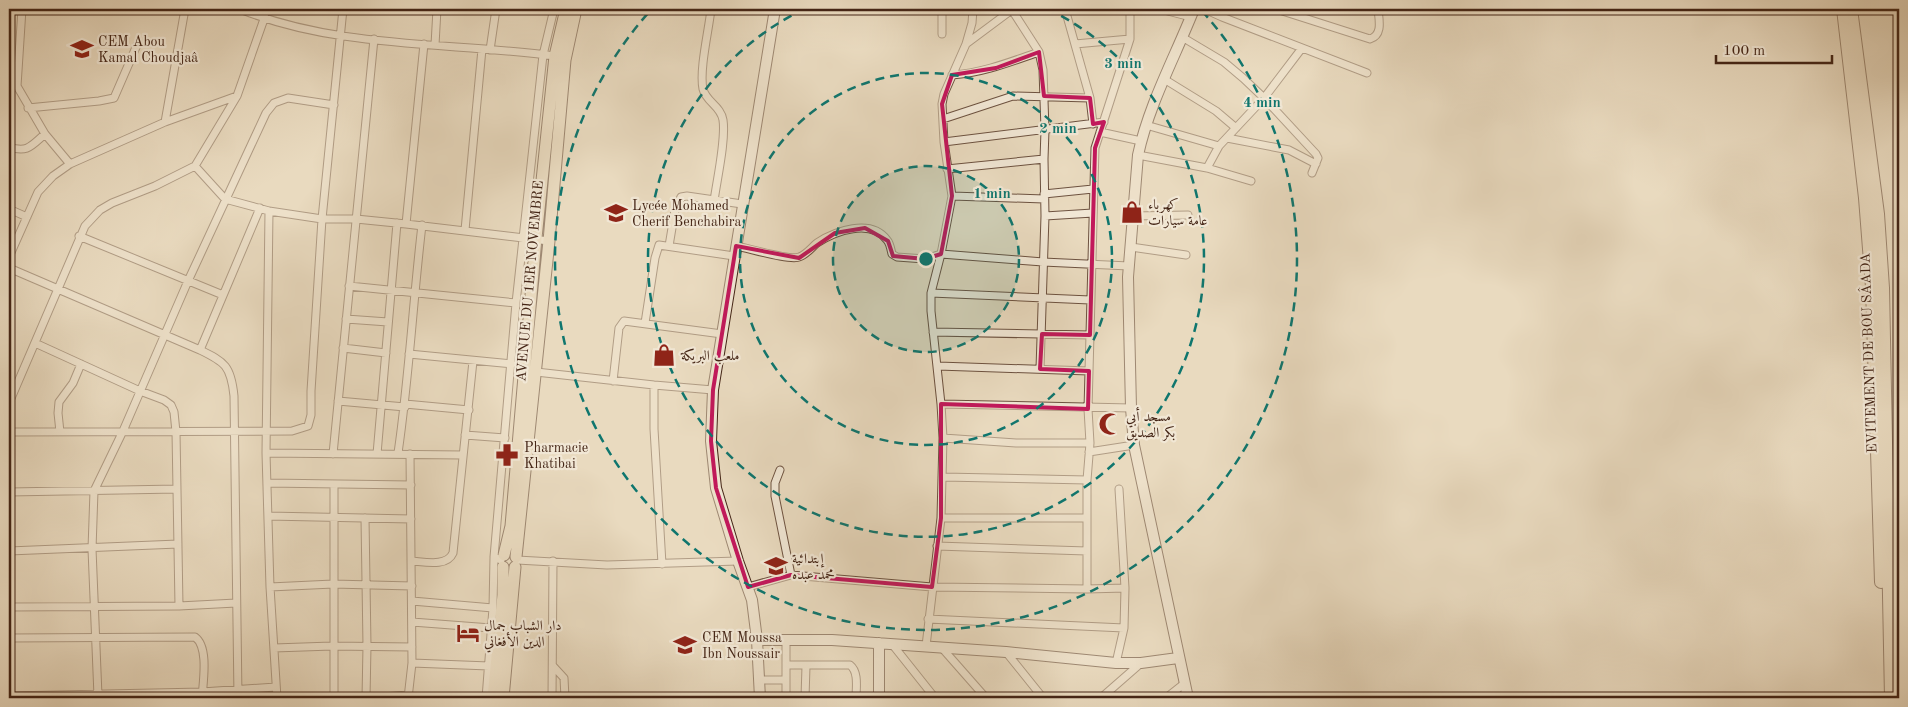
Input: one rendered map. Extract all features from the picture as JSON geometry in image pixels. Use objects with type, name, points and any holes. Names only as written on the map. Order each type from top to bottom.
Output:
[{"type":"highway","name":"EVITEMENT DE BOU SÂADA","points":[[1843,9],[1865,198],[1872,287],[1884,698]]},
{"type":"highway","name":"EVITEMENT DE BOU SÂADA","points":[[1851,9],[1878,214],[1882,288],[1891,698]]},
{"type":"main road","name":"AVENUE DU 1ER NOVEMBRE","points":[[493,698],[511,526],[530,238],[549,55],[566,9]]},
{"type":"main road","name":"AVENUE DU 1ER NOVEMBRE","points":[[503,698],[507,561],[536,372],[565,60],[576,9]]},
{"type":"main road","points":[[760,698],[758,640],[748,587],[738,561],[716,488],[711,440],[713,390],[775,9]]},
{"type":"main road","points":[[1188,698],[1134,445],[1130,408],[1129,266],[1138,155],[1141,141],[1164,79],[1193,13]]},
{"type":"main road","points":[[758,640],[832,640],[926,646],[1116,663],[1141,663],[1178,658]]},
{"type":"main road","points":[[879,643],[880,698]]},
{"type":"street","points":[[22,9],[17,86],[28,108],[45,134],[70,164]]},
{"type":"street","points":[[165,122],[185,9]]},
{"type":"street","points":[[240,9],[264,19],[340,36],[549,55],[554,9]]},
{"type":"street","points":[[9,403],[58,290],[79,236],[85,226],[100,210],[195,166],[237,96],[264,19],[265,9]]},
{"type":"street","points":[[9,432],[292,431],[304,429],[310,422],[322,219],[343,9]]},
{"type":"street","points":[[435,45],[437,9]]},
{"type":"street","points":[[490,50],[496,9]]},
{"type":"street","points":[[711,9],[702,74],[703,88],[707,96],[721,112],[724,127],[714,201]]},
{"type":"street","points":[[942,9],[942,34]]},
{"type":"street","points":[[926,646],[941,518],[943,438],[942,404],[930,311],[931,292],[941,254],[952,196],[944,142],[944,94],[966,44],[972,23],[973,9]]},
{"type":"street","points":[[966,44],[1012,9],[1039,52],[1043,70],[1046,130],[1040,369]]},
{"type":"street","points":[[1065,9],[1090,98],[1093,124]]},
{"type":"street","points":[[1087,589],[1087,480],[1090,443],[1088,409],[1095,148],[1130,39],[1130,9]]},
{"type":"street","points":[[1160,9],[1193,13]]},
{"type":"street","points":[[1204,9],[1367,73]]},
{"type":"street","points":[[1276,9],[1370,39],[1378,34],[1380,29],[1378,9]]},
{"type":"street","points":[[1182,36],[1224,62],[1264,98],[1316,154],[1318,158],[1312,173]]},
{"type":"street","points":[[333,454],[374,39]]},
{"type":"street","points":[[1075,44],[1130,39]]},
{"type":"street","points":[[406,224],[424,44]]},
{"type":"street","points":[[28,108],[114,98],[137,45]]},
{"type":"street","points":[[1207,168],[1219,146],[1264,98],[1302,48]]},
{"type":"street","points":[[465,230],[482,49]]},
{"type":"street","points":[[952,75],[971,74],[996,68],[1039,52]]},
{"type":"street","points":[[1164,79],[1216,111],[1236,128]]},
{"type":"street","points":[[9,85],[17,86]]},
{"type":"street","points":[[9,257],[38,192],[44,183],[70,164],[165,122],[237,96]]},
{"type":"street","points":[[944,119],[1013,96],[1090,98]]},
{"type":"street","points":[[98,696],[92,549],[94,490],[123,432],[188,281],[266,113],[274,103],[288,98],[334,105]]},
{"type":"street","points":[[944,142],[1104,122]]},
{"type":"street","points":[[1146,125],[1219,146]]},
{"type":"street","points":[[1100,132],[1141,141]]},
{"type":"street","points":[[9,147],[19,150],[26,149],[45,134]]},
{"type":"street","points":[[1227,138],[1289,150],[1316,164]]},
{"type":"street","points":[[1138,155],[1207,168],[1251,181]]},
{"type":"street","points":[[947,169],[1044,159]]},
{"type":"street","points":[[195,166],[225,199],[269,211],[322,219],[356,219],[422,225],[549,240]]},
{"type":"street","points":[[952,196],[1044,196],[1093,189]]},
{"type":"street","points":[[669,246],[675,210],[681,198],[687,196],[742,204]]},
{"type":"street","points":[[200,350],[260,208]]},
{"type":"street","points":[[9,209],[27,217]]},
{"type":"street","points":[[269,211],[266,453],[270,587],[277,698]]},
{"type":"street","points":[[1045,216],[1093,213]]},
{"type":"street","points":[[1133,216],[1188,215]]},
{"type":"street","points":[[377,454],[397,223]]},
{"type":"street","points":[[398,454],[405,406],[414,294],[422,225]]},
{"type":"street","points":[[645,323],[656,249],[660,245],[735,251],[763,251],[784,258],[799,258],[817,243],[834,233],[848,229],[865,228],[879,232],[888,240],[892,254],[897,256],[924,259],[941,254],[1129,266]]},
{"type":"street","points":[[79,236],[223,295]]},
{"type":"street","points":[[486,698],[493,608],[507,561],[505,438],[516,303],[530,238]]},
{"type":"street","points":[[1131,247],[1186,255]]},
{"type":"street","points":[[9,268],[200,350],[222,362],[230,372],[234,396],[238,698]]},
{"type":"street","points":[[349,286],[516,303]]},
{"type":"street","points":[[931,292],[1090,300]]},
{"type":"street","points":[[346,319],[388,322]]},
{"type":"street","points":[[614,381],[621,323],[626,320],[722,334]]},
{"type":"street","points":[[933,332],[1090,335]]},
{"type":"street","points":[[35,343],[164,400],[171,405],[174,412],[176,432],[178,606]]},
{"type":"street","points":[[343,348],[386,353]]},
{"type":"street","points":[[409,354],[512,364]]},
{"type":"street","points":[[412,561],[439,562],[451,557],[454,545],[473,361]]},
{"type":"street","points":[[60,432],[59,402],[73,383],[81,364]]},
{"type":"street","points":[[938,366],[1089,371]]},
{"type":"street","points":[[536,372],[654,386],[713,390]]},
{"type":"street","points":[[654,386],[654,429],[662,564]]},
{"type":"street","points":[[338,401],[468,410]]},
{"type":"street","points":[[942,404],[1088,409],[1130,408]]},
{"type":"street","points":[[465,434],[505,438]]},
{"type":"street","points":[[943,438],[1016,442],[1090,443]]},
{"type":"street","points":[[1089,452],[1134,445]]},
{"type":"street","points":[[266,453],[463,455]]},
{"type":"street","points":[[365,518],[368,698],[408,697],[412,663],[410,454]]},
{"type":"street","points":[[780,470],[774,488],[791,575]]},
{"type":"street","points":[[942,477],[1087,480]]},
{"type":"street","points":[[268,483],[411,485]]},
{"type":"street","points":[[334,484],[332,518],[334,698]]},
{"type":"street","points":[[1116,663],[1124,628],[1125,588],[1119,489]]},
{"type":"street","points":[[9,492],[177,490]]},
{"type":"street","points":[[268,516],[411,519]]},
{"type":"street","points":[[941,518],[1087,518]]},
{"type":"street","points":[[9,551],[178,544]]},
{"type":"street","points":[[937,546],[1087,551]]},
{"type":"street","points":[[507,561],[607,565],[738,561]]},
{"type":"street","points":[[552,698],[553,562]]},
{"type":"street","points":[[9,563],[9,607],[178,606],[236,603]]},
{"type":"street","points":[[748,587],[791,575],[932,587],[1125,588]]},
{"type":"street","points":[[270,587],[333,584],[412,586]]},
{"type":"street","points":[[412,601],[493,608]]},
{"type":"street","points":[[928,619],[1124,628]]},
{"type":"street","points":[[412,622],[491,628]]},
{"type":"street","points":[[9,638],[195,637],[202,646],[202,695]]},
{"type":"street","points":[[786,641],[786,698]]},
{"type":"street","points":[[892,644],[935,698]]},
{"type":"street","points":[[274,648],[332,646],[412,647]]},
{"type":"street","points":[[942,648],[986,698]]},
{"type":"street","points":[[1006,652],[1043,698]]},
{"type":"street","points":[[412,663],[489,666]]},
{"type":"street","points":[[1101,698],[1141,663]]},
{"type":"street","points":[[786,665],[853,666],[856,675],[856,698]]},
{"type":"street","points":[[553,666],[564,678],[565,698]]},
{"type":"street","points":[[805,698],[806,666]]},
{"type":"street","points":[[760,680],[786,680]]},
{"type":"street","points":[[1166,698],[1185,683]]},
{"type":"street","points":[[9,696],[202,695],[276,687]]},
{"type":"highlighted area","points":[[1039,52],[1044,96],[1090,98],[1093,124],[1104,122],[1095,148],[1090,335],[1042,334],[1040,369],[1089,371],[1088,409],[941,404],[941,518],[932,587],[791,575],[748,587],[716,488],[711,441],[713,390],[736,246],[799,258],[835,233],[865,228],[888,241],[893,256],[925,259],[941,254],[952,196],[942,104],[952,75],[996,68]]},
{"type":"place","name":"CEM Abou Kamal Choudjaâ","points":[[82,49]]},
{"type":"place","name":"كهرباء عامة سيارات","points":[[1132,212]]},
{"type":"place","name":"Lycée Mohamed Cherif Benchabira","points":[[616,213]]},
{"type":"place","name":"ملعب البريكة","points":[[664,355]]},
{"type":"place","name":"مسجد أبي بكر الصديق","points":[[1110,424]]},
{"type":"place","name":"Pharmacie Khatibai","points":[[507,455]]},
{"type":"place","name":"إبتدائية محمد عبده","points":[[776,566]]},
{"type":"place","name":"دار الشباب جمال الدين الأفغاني","points":[[468,633]]},
{"type":"place","name":"CEM Moussa Ibn Noussair","points":[[685,645]]}]
